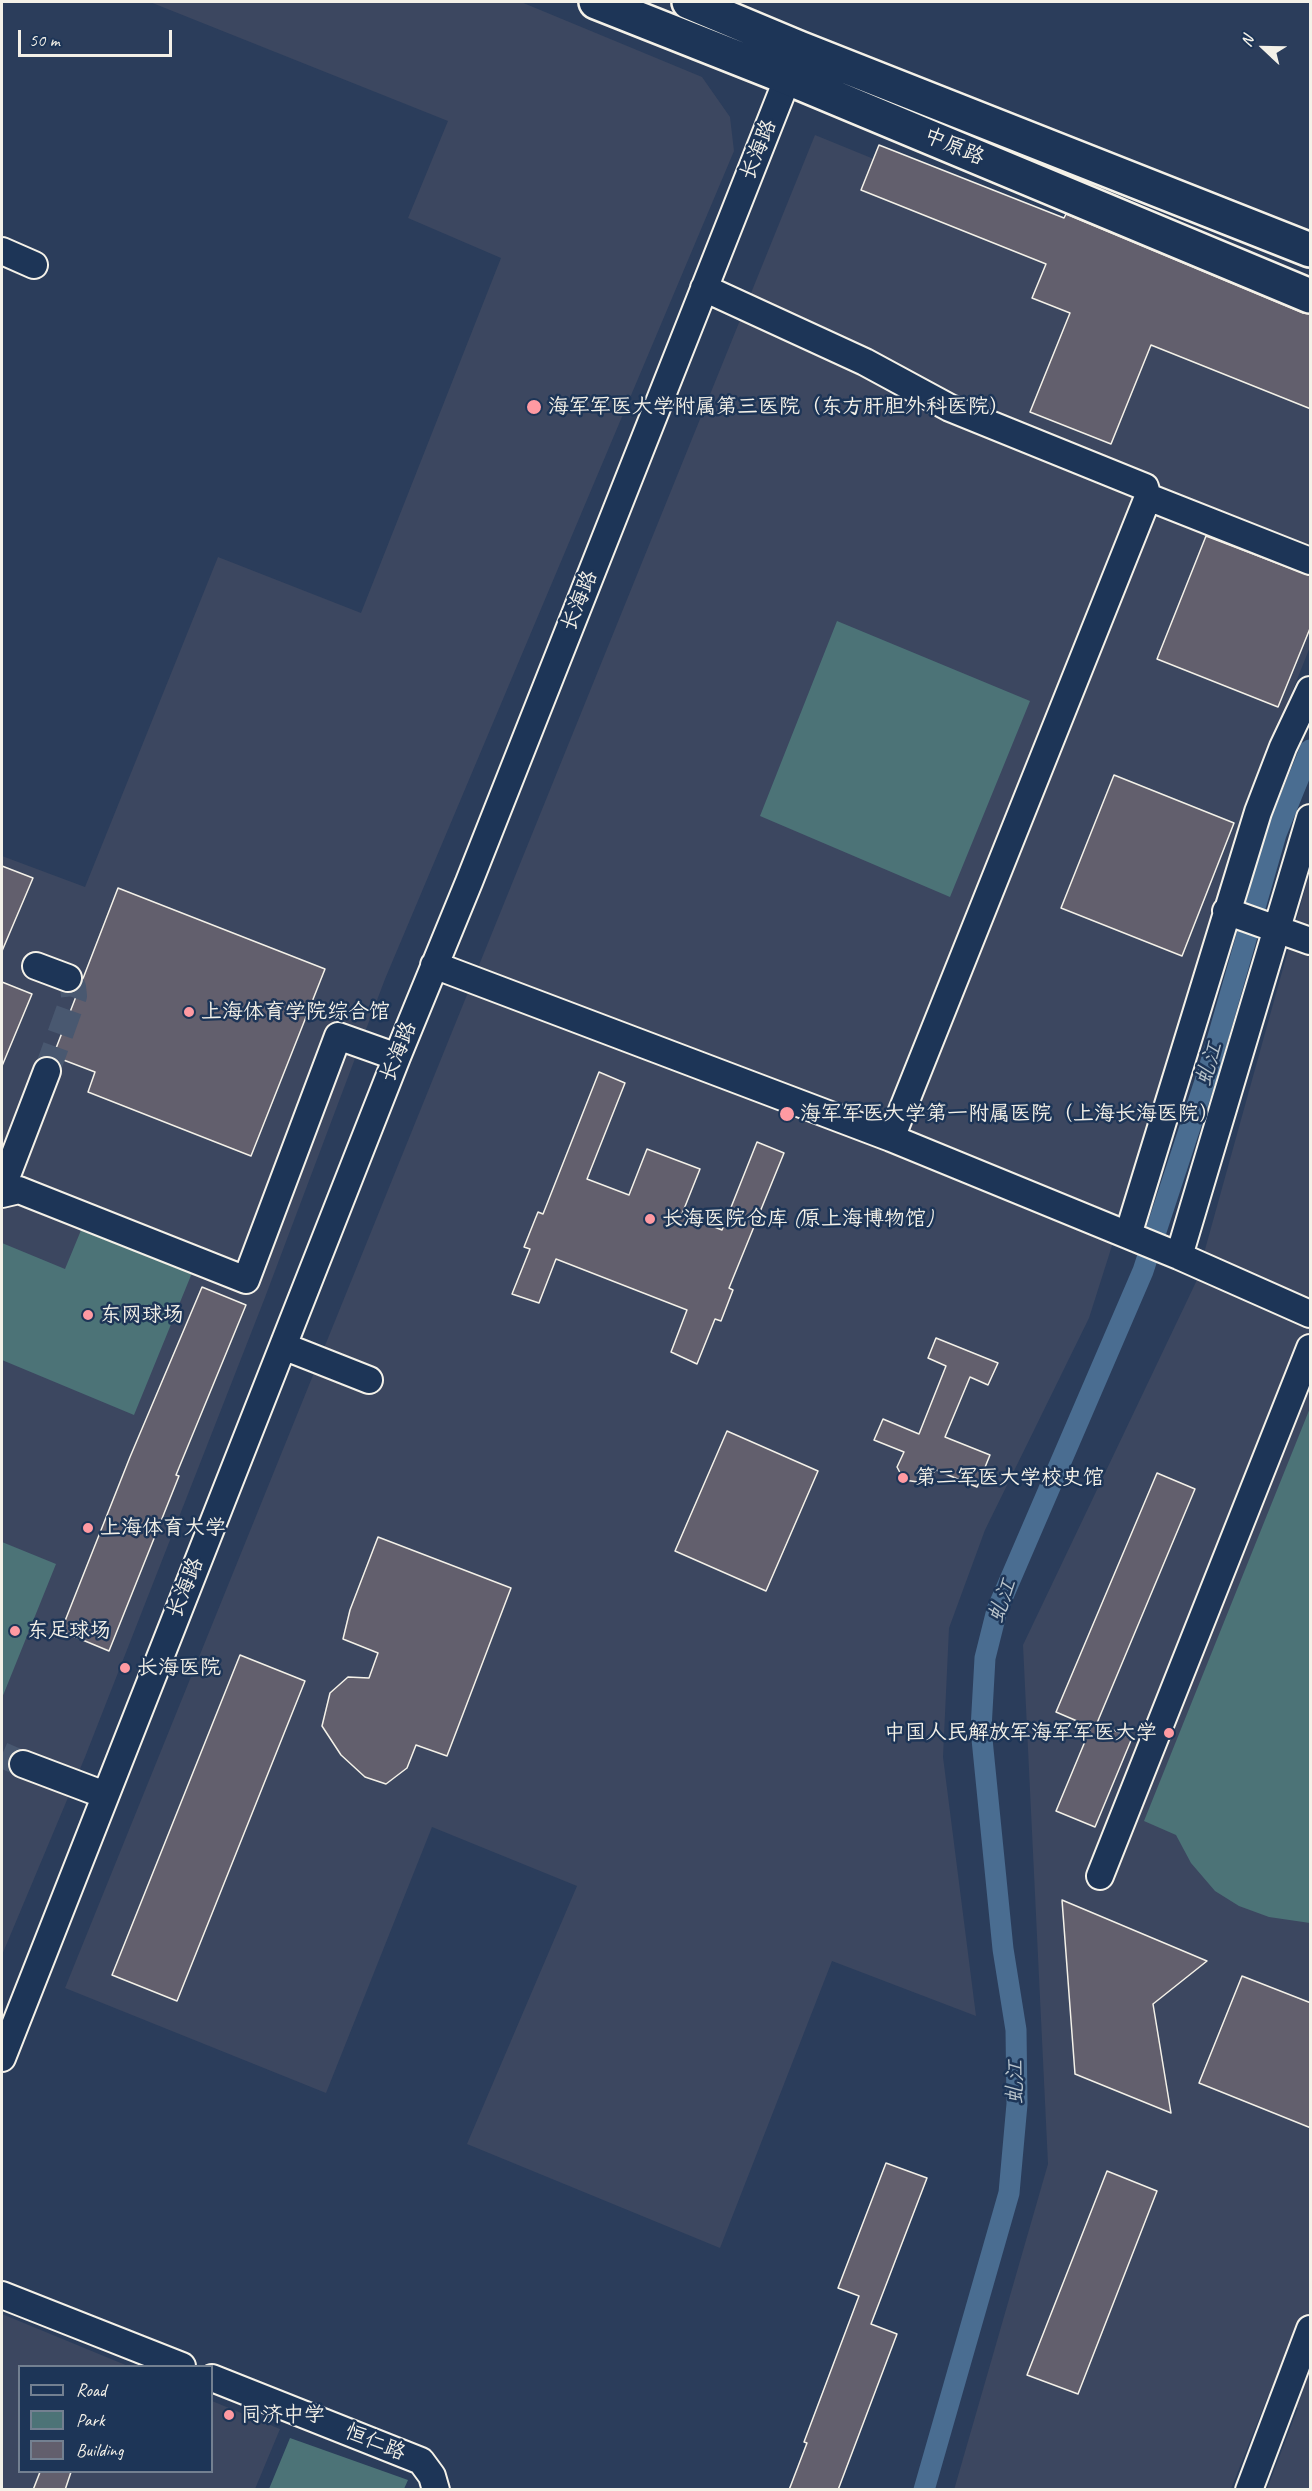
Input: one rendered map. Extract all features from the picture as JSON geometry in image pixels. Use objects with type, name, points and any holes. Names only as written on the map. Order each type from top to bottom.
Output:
[{"type":"main road","name":"中原路","points":[[596,2],[788,78],[1311,296]]},
{"type":"main road","name":"中原路","points":[[689,2],[799,48],[1311,250]]},
{"type":"street","name":"长海路","points":[[2,2058],[799,48]]},
{"type":"street","points":[[2,251],[34,265]]},
{"type":"street","points":[[704,288],[865,362],[950,408],[1145,487],[1148,497],[891,1138]]},
{"type":"street","points":[[1148,497],[1311,561]]},
{"type":"street","points":[[1132,1237],[1233,914],[1258,812],[1283,747],[1311,690]]},
{"type":"street","points":[[1173,1254],[1271,926],[1311,818]]},
{"type":"street","points":[[1233,914],[1311,941]]},
{"type":"street","points":[[434,965],[891,1138],[1173,1254],[1311,1314]]},
{"type":"street","points":[[36,966],[68,978]]},
{"type":"street","points":[[2,1194],[19,1190],[246,1280],[338,1036],[397,1057]]},
{"type":"street","points":[[2,1188],[47,1071]]},
{"type":"street","points":[[283,1346],[369,1380]]},
{"type":"street","points":[[1100,1876],[1311,1348]]},
{"type":"street","points":[[23,1764],[105,1795]]},
{"type":"street","points":[[2,2295],[177,2365]]},
{"type":"street","points":[[1249,2490],[1311,2329]]},
{"type":"street","name":"恒仁路","points":[[213,2378],[421,2461],[434,2483]]},
{"type":"shaded area","points":[[150,2],[521,2],[702,77],[730,117],[734,151],[385,979],[264,1300],[85,1757],[2,1955],[2,856],[85,887],[218,557],[361,613],[501,258],[408,218],[448,121]]},
{"type":"shaded area","name":"海军军医大学第一附属医院（上海长海医院）","points":[[815,135],[1310,337],[1310,647],[1272,742],[1089,1318],[985,1530],[949,1628],[943,1757],[976,2016],[832,1961],[720,2248],[467,2144],[577,1886],[432,1827],[326,2093],[65,1988]]},
{"type":"shaded area","name":"中国人民解放军海军军医大学","points":[[1310,871],[1310,2489],[1267,2489],[1298,2408],[1268,2396],[1231,2489],[954,2490],[1048,2164],[1023,1645],[1196,1282]]},
{"type":"shaded area","name":"同济中学","points":[[2,2314],[126,2365],[18,2365],[18,2473],[213,2473],[213,2401],[280,2429],[255,2489],[2,2489]]},
{"type":"green space","points":[[837,621],[1030,701],[950,897],[760,816]]},
{"type":"green space","name":"东网球场","points":[[84,1223],[194,1268],[134,1415],[2,1360],[2,1243],[65,1269]]},
{"type":"green space","points":[[1310,1408],[1310,1923],[1269,1917],[1239,1906],[1215,1891],[1191,1863],[1176,1835],[1144,1821]]},
{"type":"green space","name":"东足球场","points":[[2,1542],[56,1564],[2,1698]]},
{"type":"green space","points":[[290,2438],[408,2480],[404,2489],[269,2489]]},
{"type":"building","points":[[879,145],[1064,218],[1066,214],[1303,313],[1311,314],[1311,409],[1151,345],[1111,444],[1030,412],[1070,313],[1032,298],[1046,264],[861,190]]},
{"type":"building","points":[[1206,536],[1311,576],[1311,626],[1278,707],[1157,659]]},
{"type":"building","points":[[1114,775],[1234,823],[1182,956],[1061,908]]},
{"type":"building","points":[[2,866],[33,878],[2,951]]},
{"type":"building","name":"上海体育学院综合馆","points":[[118,888],[325,969],[251,1156],[88,1092],[95,1072],[53,1056]]},
{"type":"building","points":[[2,982],[32,994],[2,1066]]},
{"type":"building","name":"长海医院仓库 (原上海博物馆)","points":[[599,1072],[625,1083],[587,1179],[629,1195],[647,1149],[700,1169],[682,1214],[722,1230],[757,1142],[784,1153],[729,1288],[733,1290],[721,1321],[715,1319],[697,1364],[671,1352],[687,1310],[556,1259],[539,1303],[512,1294],[530,1249],[524,1247],[538,1212],[543,1214]]},
{"type":"building","points":[[202,1287],[246,1305],[176,1475],[179,1476],[109,1651],[61,1631],[130,1457]]},
{"type":"building","points":[[936,1338],[998,1363],[988,1385],[970,1377],[945,1437],[990,1455],[977,1487],[936,1470],[927,1479],[918,1482],[904,1480],[897,1467],[904,1452],[874,1440],[883,1419],[919,1434],[946,1366],[928,1358]]},
{"type":"building","points":[[727,1431],[818,1471],[766,1591],[675,1551]]},
{"type":"building","points":[[1157,1473],[1195,1489],[1097,1723],[1132,1738],[1095,1827],[1056,1811],[1091,1727],[1056,1712]]},
{"type":"building","points":[[378,1537],[511,1588],[447,1756],[416,1745],[407,1768],[386,1784],[365,1777],[341,1755],[322,1726],[330,1693],[348,1677],[369,1678],[378,1653],[343,1639],[350,1610]]},
{"type":"building","points":[[240,1655],[305,1681],[177,2001],[112,1975]]},
{"type":"building","points":[[1062,1900],[1207,1961],[1153,2004],[1171,2113],[1075,2074]]},
{"type":"building","points":[[1242,1976],[1311,2003],[1311,2128],[1199,2083]]},
{"type":"building","points":[[886,2163],[927,2178],[871,2324],[897,2334],[838,2490],[789,2490],[807,2443],[804,2442],[859,2296],[838,2288]]},
{"type":"building","points":[[1107,2171],[1157,2191],[1078,2394],[1027,2375]]},
{"type":"building","points":[[40,2473],[71,2473],[65,2490],[33,2490]]},
{"type":"waterway","name":"虬江","points":[[924,2490],[1009,2193],[1017,2104],[1016,2030],[1003,1949],[981,1729],[985,1658],[997,1610],[1143,1271],[1208,1072],[1276,834],[1310,750]]},
{"type":"tunnel","points":[[47,1071],[74,996],[73,987],[68,978]]},
{"type":"tunnel","points":[[2,1755],[23,1764]]},
{"type":"place","name":"海军军医大学附属第三医院（东方肝胆外科医院）","points":[[534,407]]},
{"type":"place","name":"上海体育学院综合馆","points":[[189,1012]]},
{"type":"place","name":"海军军医大学第一附属医院（上海长海医院）","points":[[787,1114]]},
{"type":"place","name":"长海医院仓库 (原上海博物馆)","points":[[650,1219]]},
{"type":"place","name":"东网球场","points":[[88,1315]]},
{"type":"place","name":"第二军医大学校史馆","points":[[903,1478]]},
{"type":"place","name":"上海体育大学","points":[[88,1528]]},
{"type":"place","name":"东足球场","points":[[15,1631]]},
{"type":"place","name":"长海医院","points":[[125,1668]]},
{"type":"place","name":"中国人民解放军海军军医大学","points":[[1169,1733]]},
{"type":"place","name":"同济中学","points":[[229,2415]]}]
